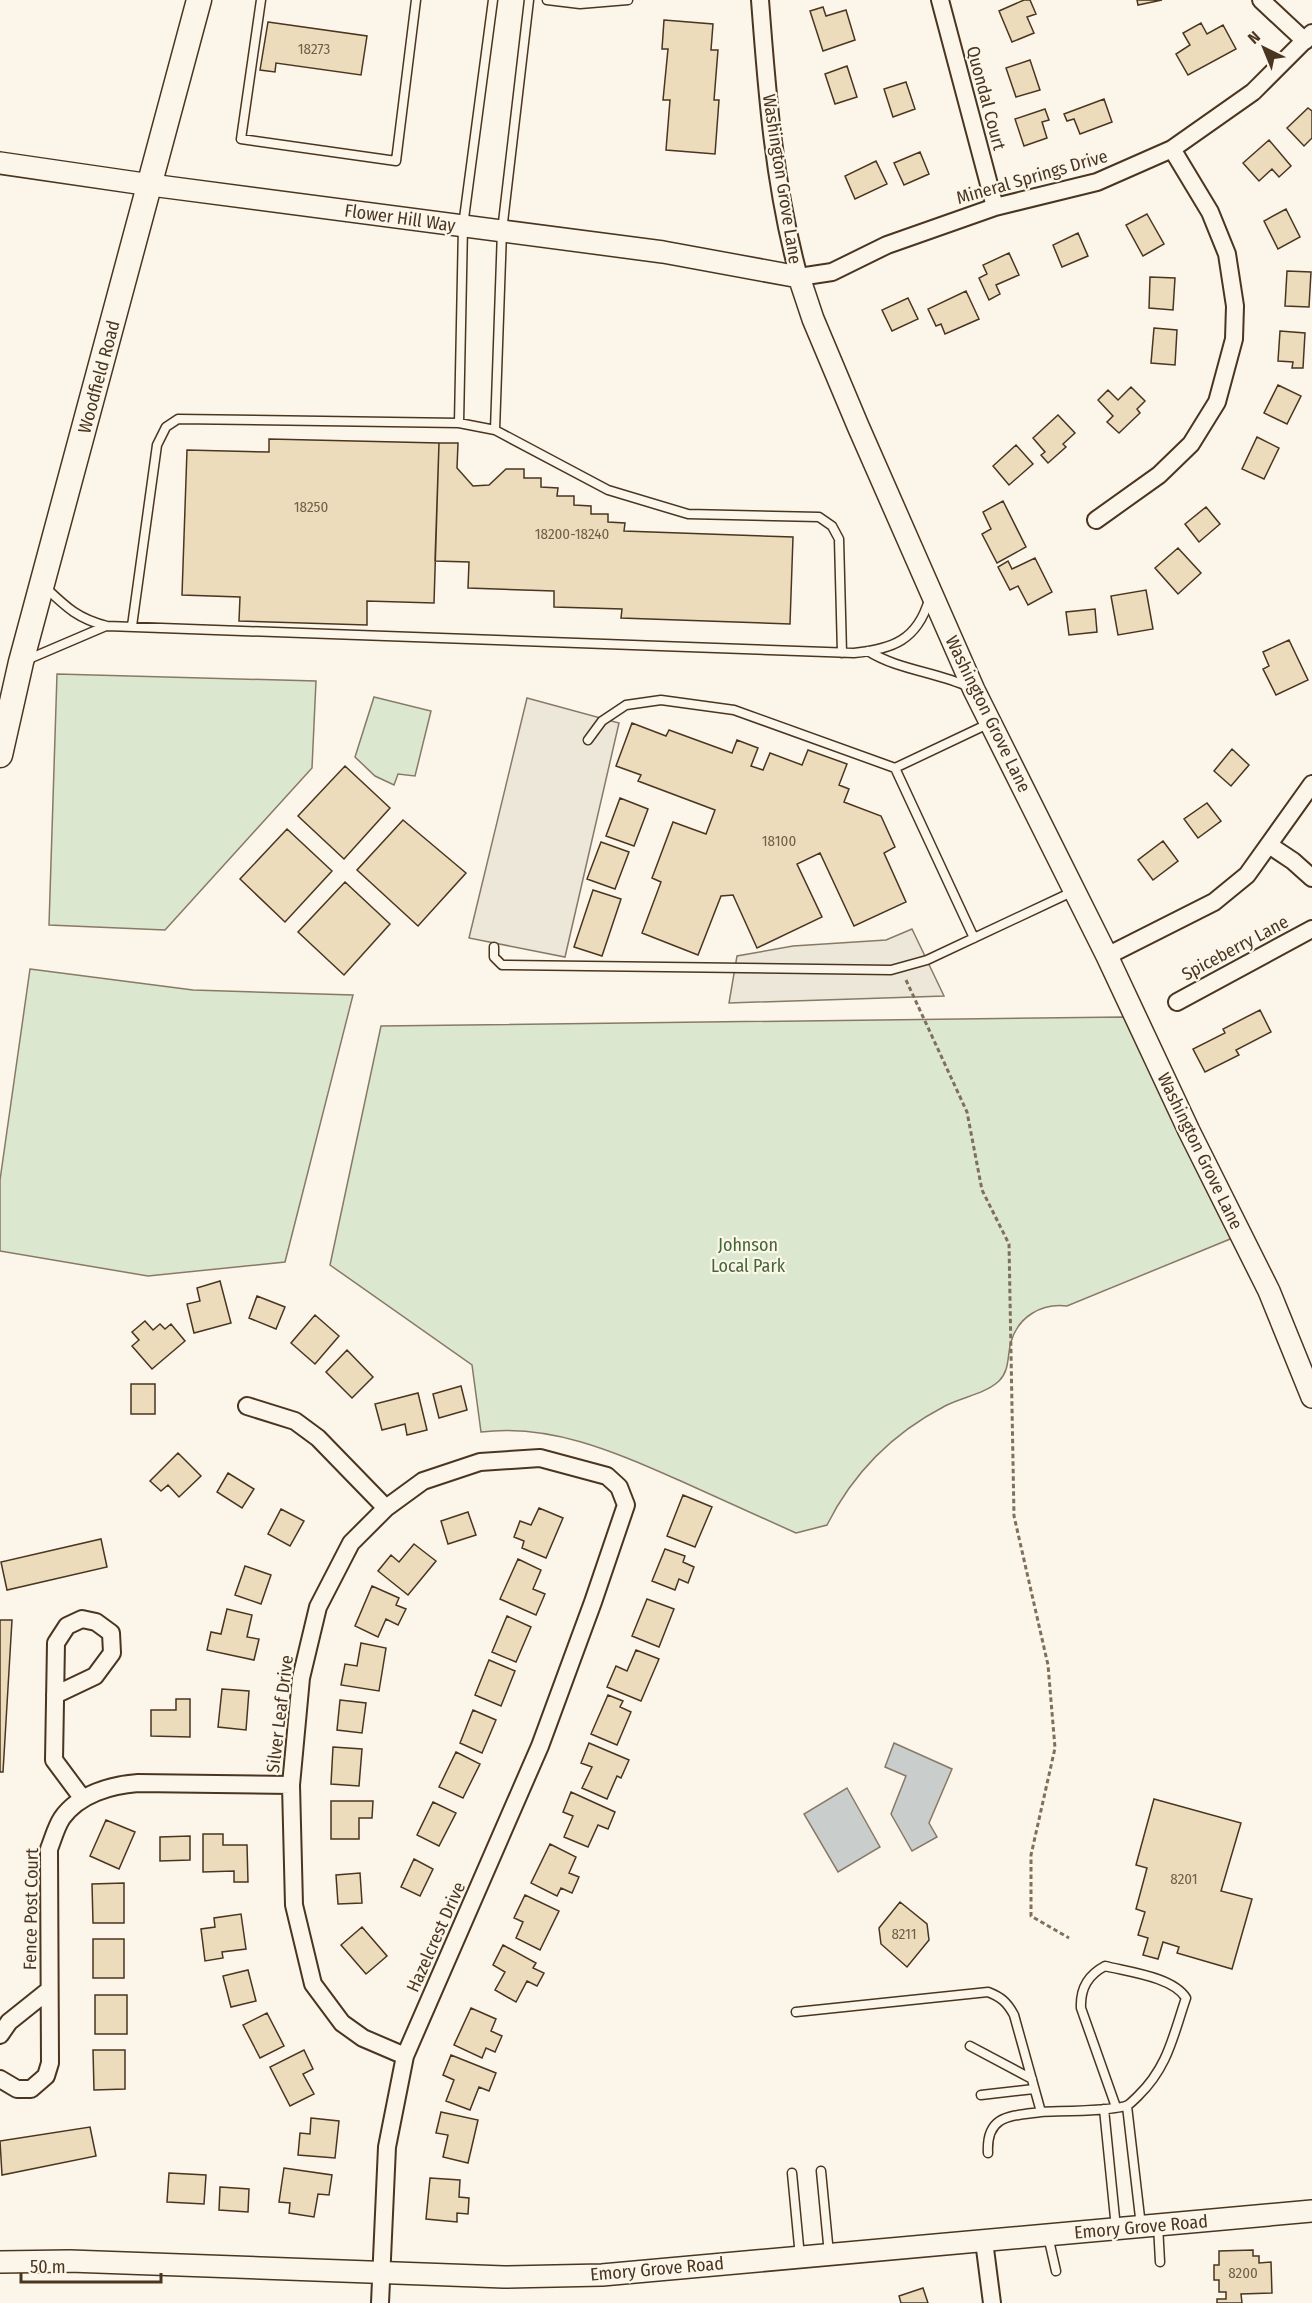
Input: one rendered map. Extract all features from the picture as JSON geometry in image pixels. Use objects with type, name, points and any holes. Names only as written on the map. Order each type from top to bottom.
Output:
[{"type":"main road","name":"Woodfield Road","points":[[0,755],[21,662],[199,0]]},
{"type":"street","name":"Washington Grove Lane","points":[[760,0],[768,110],[778,182],[791,247],[817,329],[974,690],[1107,956],[1189,1131],[1269,1292],[1312,1397]]},
{"type":"street","name":"Quondal Court","points":[[940,0],[995,207]]},
{"type":"street","points":[[1262,0],[1309,37]]},
{"type":"street","name":"Mineral Springs Drive","points":[[799,277],[832,272],[887,245],[995,207],[1097,182],[1172,149],[1253,92],[1309,37]]},
{"type":"street","points":[[1096,520],[1159,475],[1191,444],[1217,402],[1234,339],[1235,306],[1227,254],[1210,212],[1172,149]]},
{"type":"street","name":"Flower Hill Way","points":[[0,163],[663,252],[799,277]]},
{"type":"street","points":[[1107,956],[1214,902],[1247,875],[1312,784]]},
{"type":"street","points":[[1269,845],[1312,878]]},
{"type":"street","name":"Spiceberry Lane","points":[[1176,1002],[1312,929]]},
{"type":"street","points":[[248,1406],[295,1421],[310,1432],[386,1508]]},
{"type":"street","name":"Silver Leaf Drive","points":[[405,2056],[363,2038],[342,2023],[313,1984],[294,1905],[291,1785],[301,1678],[318,1607],[351,1543],[386,1508],[423,1481],[480,1462],[540,1458],[607,1476],[619,1487],[626,1505],[593,1602]]},
{"type":"street","name":"Hazelcrest Drive","points":[[380,2303],[387,2147],[405,2056],[540,1746],[593,1602]]},
{"type":"street","points":[[55,1695],[95,1676],[112,1653],[111,1633],[96,1622],[82,1619],[67,1626],[56,1643],[55,1695],[54,1760],[83,1799]]},
{"type":"street","name":"Fence Post Court","points":[[0,2079],[16,2089],[31,2089],[46,2076],[50,2063],[49,1848],[63,1818],[83,1799],[115,1785],[138,1783],[291,1785]]},
{"type":"street","name":"Fence Post Court","points":[[0,2035],[9,2022],[49,1990]]},
{"type":"street","name":"Emory Grove Road","points":[[0,2262],[70,2261],[504,2277],[602,2275],[1312,2211]]},
{"type":"street","points":[[984,2241],[992,2303]]},
{"type":"lane","points":[[261,0],[241,139],[396,161],[416,0]]},
{"type":"lane","points":[[459,423],[464,226],[493,0]]},
{"type":"lane","points":[[495,430],[502,231],[529,0]]},
{"type":"lane","points":[[547,0],[580,4],[628,0]]},
{"type":"lane","points":[[132,626],[157,445],[166,427],[178,419],[459,423],[495,430],[608,490],[688,514],[819,517],[832,526],[839,538],[843,653]]},
{"type":"lane","points":[[42,585],[72,613],[90,622],[107,626],[843,653],[868,651],[898,643],[913,632],[924,617],[931,593]]},
{"type":"lane","points":[[21,662],[107,626]]},
{"type":"lane","points":[[868,651],[879,658],[954,680],[974,690]]},
{"type":"lane","points":[[588,740],[602,721],[626,705],[661,700],[734,710],[894,768],[991,723]]},
{"type":"lane","points":[[894,768],[974,938]]},
{"type":"lane","points":[[494,947],[494,957],[502,965],[891,970],[927,960],[1074,891]]},
{"type":"lane","points":[[988,2153],[987,2139],[994,2126],[1004,2117],[1041,2112],[1104,2109],[1116,2108],[1127,2106],[1149,2085],[1165,2062],[1186,1998],[1171,1984],[1105,1966],[1087,1980],[1080,1995],[1081,2008],[1116,2108]]},
{"type":"lane","points":[[796,2012],[988,1992],[999,1996],[1008,2004],[1014,2015],[1041,2112]]},
{"type":"lane","points":[[970,2046],[1032,2079]]},
{"type":"lane","points":[[981,2095],[1034,2089]]},
{"type":"lane","points":[[1127,2106],[1149,2226],[1160,2262]]},
{"type":"lane","points":[[1104,2109],[1116,2229]]},
{"type":"lane","points":[[821,2171],[829,2254]]},
{"type":"lane","points":[[792,2173],[800,2257]]},
{"type":"lane","points":[[1048,2235],[1056,2271]]},
{"type":"path","points":[[900,967],[967,1112],[982,1190],[1009,1244],[1014,1516],[1048,1665],[1055,1748],[1031,1856],[1031,1916],[1069,1938]]},
{"type":"green space","points":[[57,674],[316,681],[312,768],[165,930],[49,925]]},
{"type":"green space","points":[[374,697],[431,711],[415,776],[398,774],[394,785],[375,776],[355,757]]},
{"type":"green space","points":[[30,969],[193,990],[353,995],[285,1262],[148,1276],[0,1251],[0,1180]]},
{"type":"green space","name":"Johnson Local Park","points":[[1124,1017],[1235,1237],[1067,1306],[1048,1307],[1032,1314],[1019,1325],[1014,1333],[1003,1377],[987,1389],[945,1406],[926,1417],[892,1442],[876,1456],[849,1488],[827,1525],[796,1533],[659,1471],[560,1436],[508,1430],[481,1432],[472,1365],[330,1265],[381,1026]]},
{"type":"shaded area","points":[[527,698],[619,723],[565,957],[469,938]]},
{"type":"shaded area","points":[[912,929],[944,996],[729,1003],[737,956],[793,946],[886,940]]},
{"type":"shaded area","points":[[894,1743],[952,1769],[929,1823],[937,1837],[912,1851],[891,1814],[906,1776],[885,1767]]},
{"type":"shaded area","points":[[847,1788],[880,1847],[838,1872],[804,1814]]},
{"type":"building","points":[[1024,0],[1030,0],[1036,14],[1027,17],[1034,33],[1012,42],[999,11]]},
{"type":"building","points":[[1137,0],[1162,0],[1138,5]]},
{"type":"building","points":[[823,7],[826,16],[846,10],[855,40],[823,51],[810,11]]},
{"type":"building","points":[[664,20],[713,24],[711,50],[718,50],[714,100],[719,100],[715,154],[666,150],[670,100],[663,100],[668,49],[662,49]]},
{"type":"building","points":[[268,22],[367,36],[361,75],[276,63],[275,72],[260,70]]},
{"type":"building","points":[[1201,23],[1207,34],[1223,25],[1236,49],[1188,75],[1176,54],[1190,45],[1183,33]]},
{"type":"building","points":[[1030,60],[1040,90],[1016,97],[1006,68]]},
{"type":"building","points":[[847,66],[857,97],[835,104],[825,74]]},
{"type":"building","points":[[906,82],[915,109],[893,117],[884,89]]},
{"type":"building","points":[[1104,99],[1112,122],[1080,134],[1074,119],[1067,121],[1064,114]]},
{"type":"building","points":[[1308,108],[1312,111],[1312,138],[1304,146],[1287,128]]},
{"type":"building","points":[[1045,109],[1049,120],[1042,122],[1047,138],[1024,146],[1015,119]]},
{"type":"building","points":[[1269,140],[1291,166],[1279,177],[1272,169],[1259,181],[1243,163]]},
{"type":"building","points":[[920,152],[929,174],[904,185],[894,163]]},
{"type":"building","points":[[876,161],[887,184],[855,199],[845,176]]},
{"type":"building","points":[[1286,209],[1300,237],[1278,249],[1264,221]]},
{"type":"building","points":[[1147,214],[1164,244],[1143,256],[1126,225]]},
{"type":"building","points":[[1078,233],[1088,256],[1062,267],[1053,245]]},
{"type":"building","points":[[1009,253],[1019,275],[996,285],[1000,294],[989,300],[979,278],[987,274],[983,265]]},
{"type":"building","points":[[1287,271],[1311,272],[1309,307],[1285,306]]},
{"type":"building","points":[[1150,277],[1175,278],[1173,310],[1149,308]]},
{"type":"building","points":[[966,291],[979,319],[945,334],[941,324],[936,326],[928,309]]},
{"type":"building","points":[[908,298],[918,319],[892,331],[882,310]]},
{"type":"building","points":[[1154,328],[1177,330],[1175,365],[1151,363]]},
{"type":"building","points":[[1280,331],[1305,333],[1303,368],[1292,368],[1293,362],[1278,361]]},
{"type":"building","points":[[1278,385],[1301,396],[1287,424],[1264,413]]},
{"type":"building","points":[[1131,387],[1145,401],[1137,409],[1140,413],[1119,433],[1107,422],[1113,416],[1098,400],[1108,390],[1118,400]]},
{"type":"building","points":[[1058,415],[1075,433],[1063,444],[1066,447],[1048,463],[1041,455],[1045,452],[1033,438]]},
{"type":"building","points":[[1257,437],[1279,448],[1264,479],[1242,469]]},
{"type":"building","points":[[269,439],[439,443],[434,603],[367,601],[367,625],[239,621],[240,597],[182,595],[187,450],[269,452]]},
{"type":"building","points":[[439,443],[458,443],[457,468],[473,486],[489,485],[506,469],[524,469],[524,478],[541,478],[541,487],[558,488],[557,496],[574,496],[574,505],[591,506],[591,514],[608,514],[608,522],[625,523],[624,531],[793,537],[790,624],[621,618],[622,609],[554,607],[554,591],[468,588],[469,562],[435,561]]},
{"type":"building","points":[[1016,445],[1033,464],[1009,485],[993,466]]},
{"type":"building","points":[[1003,501],[1026,547],[997,563],[982,534],[991,529],[983,512]]},
{"type":"building","points":[[1206,507],[1220,524],[1199,542],[1185,524]]},
{"type":"building","points":[[1178,548],[1201,573],[1178,594],[1155,568]]},
{"type":"building","points":[[1035,558],[1052,592],[1028,605],[1018,586],[1010,590],[998,567],[1008,561],[1012,569]]},
{"type":"building","points":[[1146,590],[1153,629],[1118,635],[1111,596]]},
{"type":"building","points":[[1095,609],[1097,632],[1069,635],[1066,612]]},
{"type":"building","points":[[1289,640],[1308,680],[1276,695],[1263,669],[1269,666],[1263,652]]},
{"type":"building","points":[[632,723],[666,736],[669,730],[732,753],[737,740],[758,748],[751,766],[763,770],[770,753],[802,765],[808,750],[847,764],[839,785],[849,789],[844,802],[881,816],[895,847],[884,853],[906,902],[854,926],[820,853],[797,864],[822,917],[757,948],[733,895],[721,896],[698,955],[642,933],[661,882],[652,878],[673,822],[706,834],[715,810],[638,781],[641,775],[616,766]]},
{"type":"building","points":[[1232,749],[1249,765],[1231,786],[1214,771]]},
{"type":"building","points":[[345,766],[390,808],[344,859],[298,816]]},
{"type":"building","points":[[620,798],[648,809],[634,846],[606,836]]},
{"type":"building","points":[[1207,803],[1221,821],[1198,838],[1184,819]]},
{"type":"building","points":[[403,820],[466,873],[418,926],[357,870]]},
{"type":"building","points":[[287,829],[332,871],[285,922],[240,879]]},
{"type":"building","points":[[1163,841],[1178,861],[1153,880],[1138,860]]},
{"type":"building","points":[[601,842],[629,852],[615,889],[587,879]]},
{"type":"building","points":[[345,882],[390,924],[344,975],[298,932]]},
{"type":"building","points":[[593,890],[621,899],[602,956],[574,947]]},
{"type":"building","points":[[1260,1010],[1271,1032],[1236,1050],[1239,1055],[1205,1072],[1193,1049],[1225,1033],[1223,1029]]},
{"type":"building","points":[[220,1281],[231,1323],[194,1333],[187,1304],[200,1301],[197,1288]]},
{"type":"building","points":[[257,1296],[285,1307],[276,1329],[249,1318]]},
{"type":"building","points":[[315,1315],[339,1336],[315,1364],[291,1343]]},
{"type":"building","points":[[145,1321],[153,1330],[160,1324],[165,1329],[171,1324],[185,1341],[152,1369],[132,1346],[139,1340],[132,1332]]},
{"type":"building","points":[[347,1350],[373,1377],[352,1398],[326,1372]]},
{"type":"building","points":[[131,1384],[155,1384],[155,1414],[131,1414]]},
{"type":"building","points":[[461,1386],[467,1410],[439,1418],[433,1394]]},
{"type":"building","points":[[418,1393],[427,1430],[407,1435],[405,1424],[382,1430],[375,1404]]},
{"type":"building","points":[[178,1453],[201,1476],[179,1497],[168,1485],[161,1491],[150,1481]]},
{"type":"building","points":[[228,1473],[254,1489],[242,1508],[217,1492]]},
{"type":"building","points":[[683,1495],[712,1507],[695,1547],[667,1536]]},
{"type":"building","points":[[539,1508],[563,1518],[546,1558],[522,1548],[524,1541],[514,1537],[520,1521],[531,1525]]},
{"type":"building","points":[[281,1509],[304,1521],[290,1546],[268,1534]]},
{"type":"building","points":[[468,1512],[476,1535],[448,1544],[441,1521]]},
{"type":"building","points":[[101,1539],[107,1567],[7,1590],[1,1562]]},
{"type":"building","points":[[414,1544],[436,1561],[408,1595],[378,1571],[391,1555],[399,1562]]},
{"type":"building","points":[[665,1549],[685,1556],[683,1562],[694,1567],[688,1583],[679,1579],[675,1590],[652,1581]]},
{"type":"building","points":[[518,1559],[541,1570],[533,1589],[545,1594],[536,1615],[500,1599]]},
{"type":"building","points":[[245,1566],[271,1575],[261,1604],[235,1595]]},
{"type":"building","points":[[372,1586],[399,1598],[396,1605],[406,1609],[398,1625],[386,1619],[378,1637],[355,1626]]},
{"type":"building","points":[[647,1599],[674,1609],[659,1647],[632,1636]]},
{"type":"building","points":[[227,1609],[252,1615],[247,1637],[259,1639],[254,1660],[207,1650],[211,1632],[221,1634]]},
{"type":"building","points":[[507,1616],[531,1627],[516,1662],[492,1652]]},
{"type":"building","points":[[0,1620],[12,1620],[3,1772],[0,1772]]},
{"type":"building","points":[[361,1643],[386,1648],[379,1691],[341,1685],[345,1664],[357,1666]]},
{"type":"building","points":[[636,1650],[659,1659],[641,1701],[607,1687],[616,1666],[627,1671]]},
{"type":"building","points":[[489,1660],[515,1671],[501,1706],[475,1695]]},
{"type":"building","points":[[222,1689],[249,1691],[246,1730],[218,1727]]},
{"type":"building","points":[[608,1695],[623,1701],[620,1707],[631,1712],[617,1745],[591,1734]]},
{"type":"building","points":[[176,1699],[190,1699],[190,1737],[151,1736],[151,1710],[176,1710]]},
{"type":"building","points":[[340,1700],[366,1703],[362,1733],[337,1730]]},
{"type":"building","points":[[473,1710],[496,1720],[482,1753],[460,1743]]},
{"type":"building","points":[[589,1743],[629,1760],[621,1778],[617,1776],[607,1799],[582,1788],[592,1767],[581,1763]]},
{"type":"building","points":[[333,1747],[362,1749],[359,1786],[331,1784]]},
{"type":"building","points":[[456,1752],[480,1764],[463,1798],[439,1787]]},
{"type":"building","points":[[571,1792],[615,1812],[608,1829],[598,1825],[588,1847],[564,1837],[573,1816],[563,1812]]},
{"type":"building","points":[[1154,1799],[1241,1823],[1221,1891],[1252,1899],[1232,1969],[1177,1953],[1179,1947],[1163,1942],[1158,1959],[1143,1955],[1148,1938],[1138,1935],[1145,1912],[1136,1909],[1147,1868],[1136,1865]]},
{"type":"building","points":[[331,1801],[373,1801],[372,1818],[359,1818],[359,1839],[331,1839]]},
{"type":"building","points":[[433,1802],[456,1813],[439,1846],[417,1835]]},
{"type":"building","points":[[106,1820],[135,1832],[119,1869],[90,1856]]},
{"type":"building","points":[[203,1834],[223,1834],[223,1845],[247,1845],[248,1882],[234,1882],[234,1871],[203,1872]]},
{"type":"building","points":[[190,1836],[190,1860],[160,1861],[160,1837]]},
{"type":"building","points":[[550,1844],[576,1857],[569,1873],[579,1877],[572,1893],[561,1888],[557,1896],[531,1883]]},
{"type":"building","points":[[414,1859],[433,1869],[420,1896],[401,1887]]},
{"type":"building","points":[[360,1873],[362,1903],[338,1904],[336,1875]]},
{"type":"building","points":[[124,1883],[124,1923],[93,1923],[92,1884]]},
{"type":"building","points":[[525,1895],[559,1911],[540,1950],[516,1938],[523,1922],[514,1918]]},
{"type":"building","points":[[900,1902],[927,1924],[929,1940],[907,1967],[881,1944],[879,1928]]},
{"type":"building","points":[[241,1914],[246,1949],[222,1952],[223,1958],[205,1961],[201,1929],[215,1927],[214,1918]]},
{"type":"building","points":[[362,1927],[387,1956],[366,1974],[341,1945]]},
{"type":"building","points":[[93,1939],[124,1939],[124,1978],[93,1978]]},
{"type":"building","points":[[503,1945],[536,1963],[533,1968],[544,1973],[537,1986],[527,1981],[516,2002],[495,1990],[505,1972],[493,1965]]},
{"type":"building","points":[[248,1970],[256,2001],[231,2007],[223,1976]]},
{"type":"building","points":[[95,1995],[127,1995],[127,2034],[95,2034]]},
{"type":"building","points":[[471,2008],[496,2019],[491,2031],[502,2036],[495,2052],[486,2048],[482,2058],[454,2045]]},
{"type":"building","points":[[267,2013],[284,2046],[260,2058],[243,2025]]},
{"type":"building","points":[[93,2050],[125,2050],[125,2089],[94,2090]]},
{"type":"building","points":[[304,2050],[313,2069],[303,2074],[314,2094],[290,2106],[270,2067]]},
{"type":"building","points":[[451,2055],[496,2073],[489,2091],[479,2087],[470,2110],[446,2101],[454,2080],[443,2075]]},
{"type":"building","points":[[441,2112],[478,2120],[468,2163],[443,2157],[448,2135],[436,2133]]},
{"type":"building","points":[[311,2118],[339,2121],[335,2158],[298,2155],[300,2133],[310,2134]]},
{"type":"building","points":[[90,2127],[96,2156],[2,2175],[0,2141]]},
{"type":"building","points":[[284,2168],[332,2175],[329,2195],[318,2194],[314,2217],[289,2213],[290,2203],[279,2202]]},
{"type":"building","points":[[169,2173],[206,2175],[204,2204],[167,2202]]},
{"type":"building","points":[[430,2178],[460,2180],[459,2197],[469,2198],[468,2214],[457,2213],[457,2222],[426,2219]]},
{"type":"building","points":[[220,2187],[249,2189],[248,2212],[219,2210]]},
{"type":"building","points":[[1253,2250],[1253,2256],[1259,2256],[1259,2263],[1271,2262],[1272,2293],[1241,2294],[1242,2303],[1217,2303],[1217,2299],[1226,2299],[1226,2292],[1219,2292],[1219,2280],[1214,2280],[1214,2265],[1219,2265],[1219,2251]]},
{"type":"building","points":[[923,2288],[928,2303],[901,2303],[899,2296]]}]
